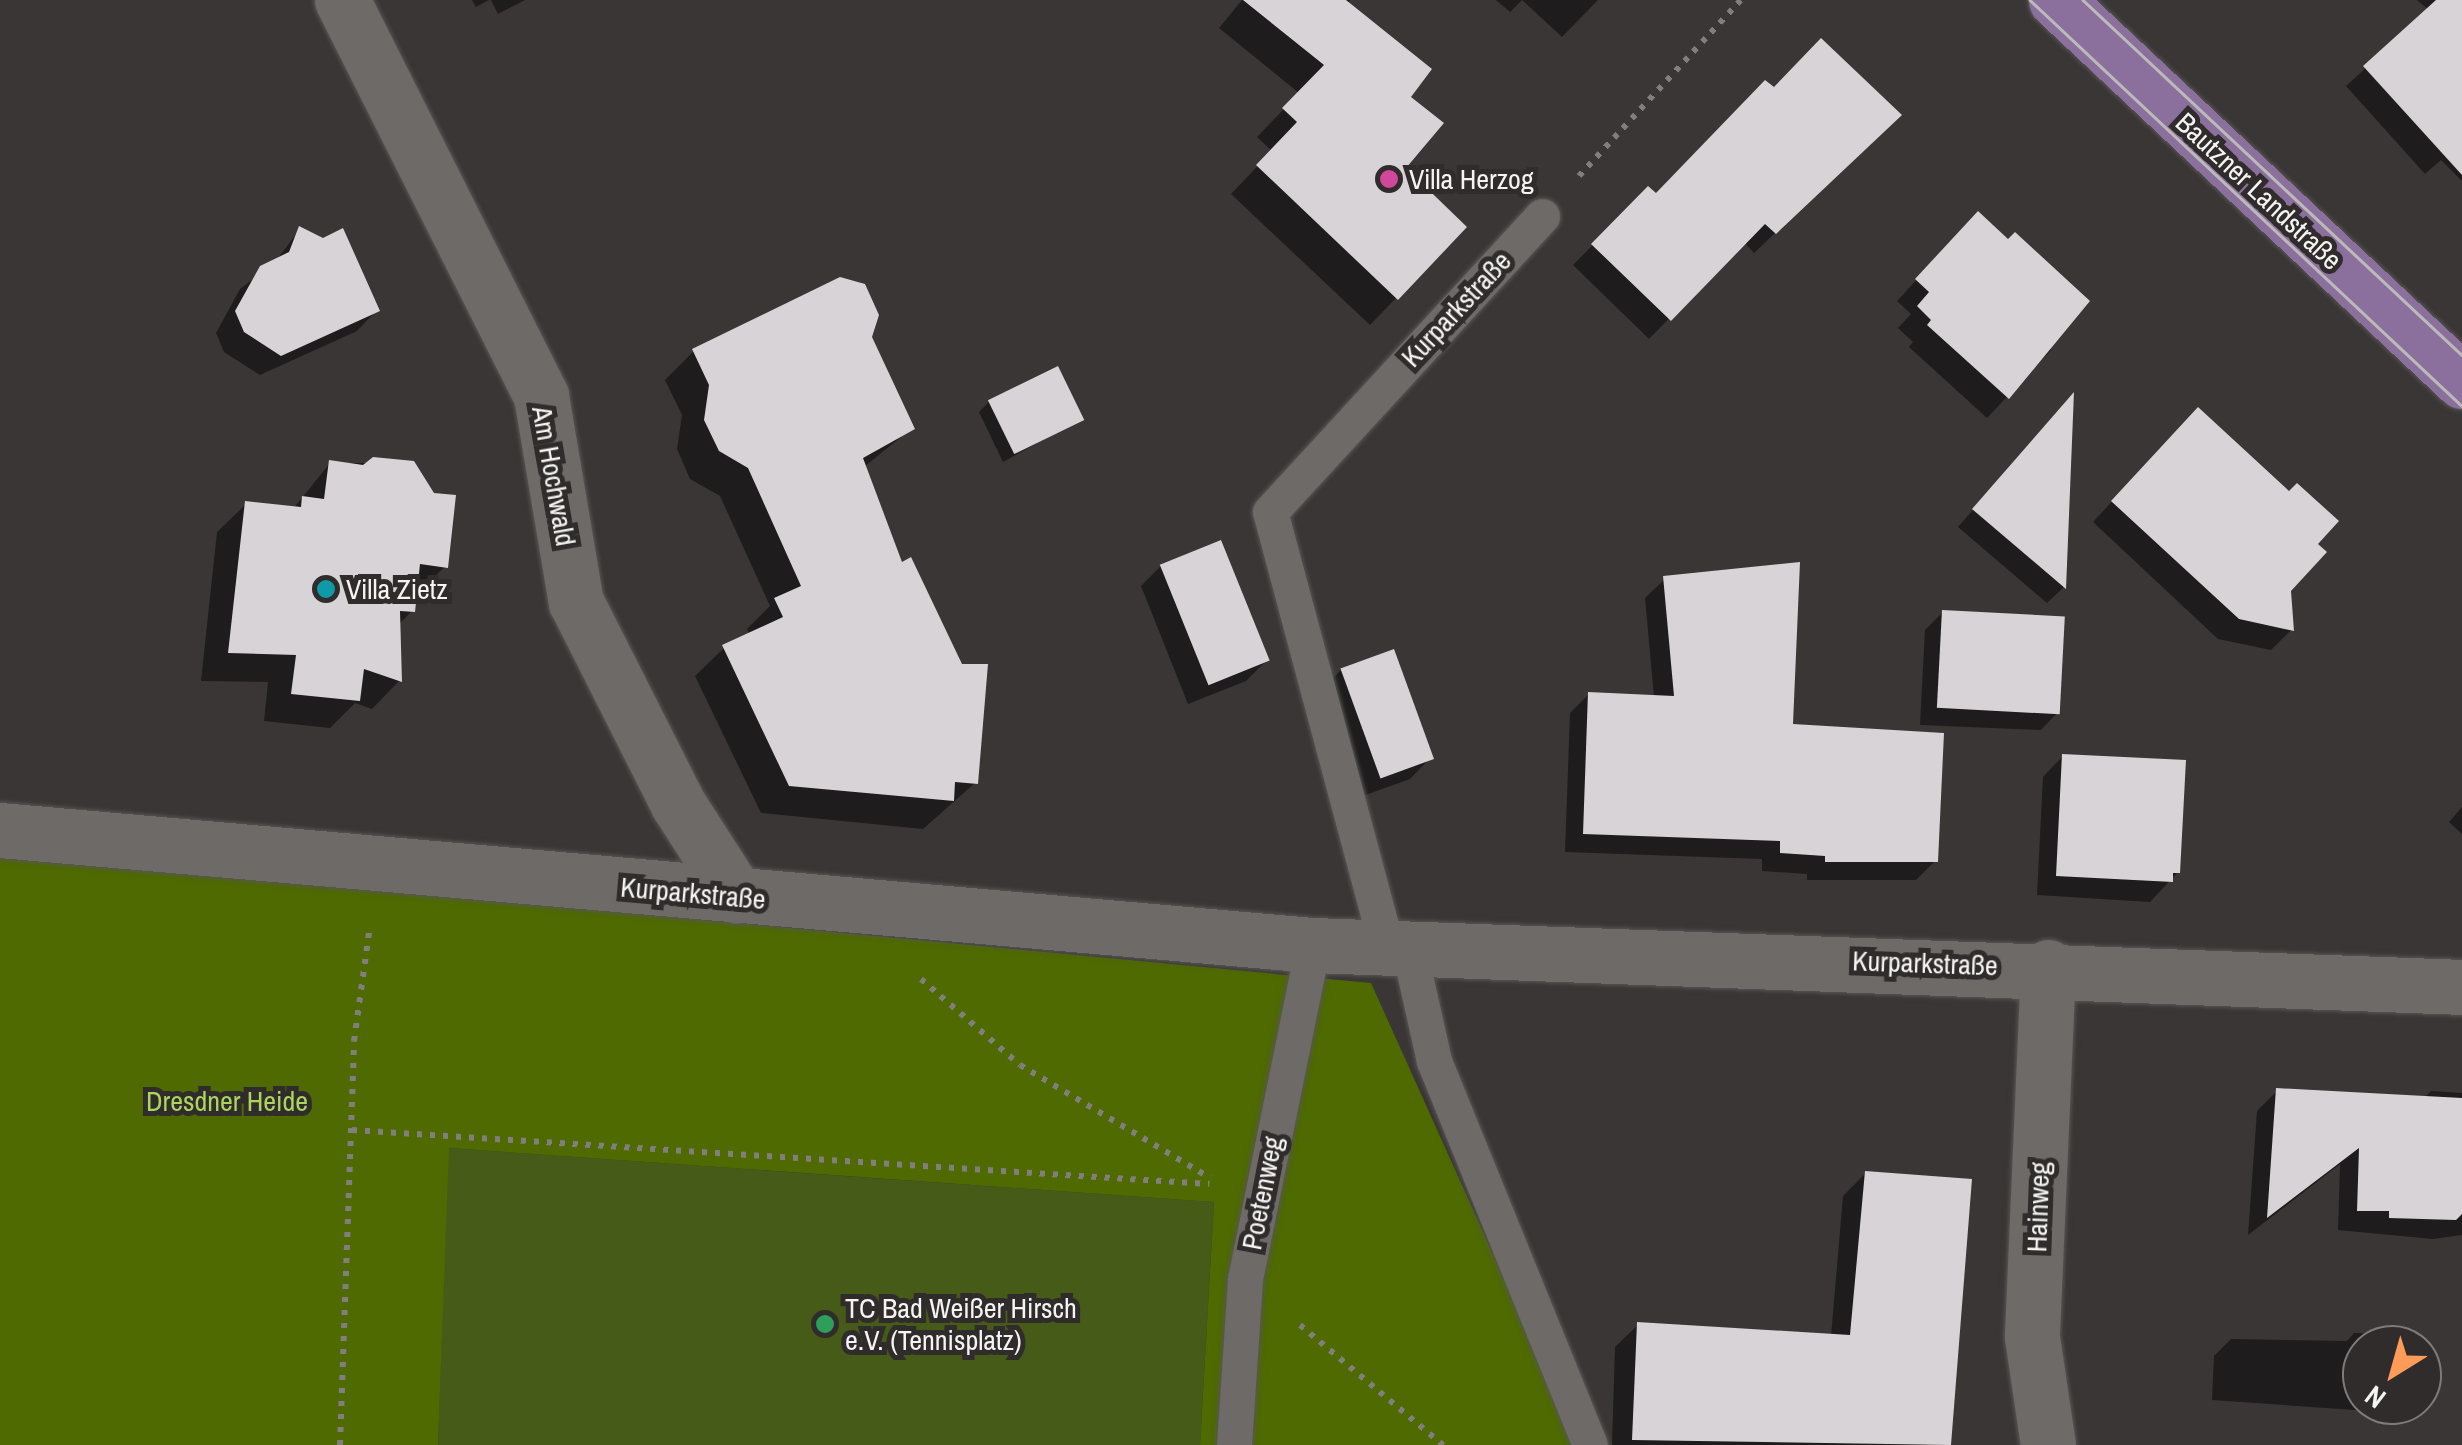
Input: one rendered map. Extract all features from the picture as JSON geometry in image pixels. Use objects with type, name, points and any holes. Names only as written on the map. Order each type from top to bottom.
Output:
[{"type":"main road","name":"Bautzner Landstraße","points":[[2056,0],[2462,381]]},
{"type":"street","name":"Am Hochwald","points":[[342,0],[541,396],[576,602],[678,804],[737,896]]},
{"type":"street","name":"Kurparkstraße","points":[[0,830],[1312,945],[2048,967],[2462,986]]},
{"type":"street","name":"Hainweg","points":[[2048,967],[2032,1337],[2048,1445]]},
{"type":"lane","name":"Kurparkstraße","points":[[1398,949],[1270,512],[1542,216]]},
{"type":"lane","name":"Poetenweg","points":[[1234,1445],[1245,1279],[1312,945]]},
{"type":"lane","points":[[1398,949],[1434,1062],[1590,1445]]},
{"type":"path","points":[[1542,216],[1741,0]]},
{"type":"path","points":[[340,1445],[354,1042],[378,866]]},
{"type":"path","points":[[352,1130],[1222,1184],[1020,1065],[836,906]]},
{"type":"path","points":[[1245,1279],[1443,1445]]},
{"type":"green space","name":"Dresdner Heide","points":[[0,853],[1371,983],[1579,1445],[1200,1445],[1214,1202],[449,1148],[438,1445],[0,1445]]},
{"type":"green space","name":"TC Bad Weißer Hirsch e.V. (Tennisplatz)","points":[[448,1148],[1214,1202],[1200,1445],[438,1445]]},
{"type":"building","points":[[1243,0],[1346,0],[1432,69],[1411,97],[1444,123],[1406,168],[1467,227],[1398,300],[1256,165],[1297,122],[1282,108],[1324,65]]},
{"type":"building","points":[[2436,0],[2462,0],[2462,175],[2363,66]]},
{"type":"building","points":[[1821,38],[1902,115],[1776,234],[1765,224],[1671,321],[1591,244],[1648,186],[1656,193],[1765,80],[1774,87]]},
{"type":"building","points":[[1978,211],[2008,239],[2015,232],[2090,301],[2009,399],[1927,325],[1931,320],[1917,306],[1929,292],[1915,279]]},
{"type":"building","points":[[299,226],[323,238],[343,228],[380,311],[281,356],[244,332],[235,311],[260,266],[289,252]]},
{"type":"building","points":[[840,277],[865,284],[879,315],[872,337],[915,429],[863,458],[902,562],[911,557],[962,664],[988,664],[978,784],[955,782],[954,801],[789,786],[722,645],[783,617],[774,598],[801,586],[748,468],[719,451],[704,420],[709,385],[692,349]]},
{"type":"building","points":[[1058,366],[1084,420],[1014,454],[988,400]]},
{"type":"building","points":[[2074,392],[2066,589],[1972,509]]},
{"type":"building","points":[[2198,407],[2289,491],[2297,483],[2339,521],[2318,544],[2327,552],[2291,591],[2294,631],[2239,619],[2111,501]]},
{"type":"building","name":"Villa Zietz","points":[[373,457],[414,461],[434,493],[456,495],[448,568],[420,564],[415,612],[400,611],[402,682],[364,669],[360,701],[291,694],[296,655],[228,653],[245,501],[301,507],[302,496],[324,499],[329,460],[363,465]]},
{"type":"building","points":[[1221,540],[1270,661],[1209,685],[1160,565]]},
{"type":"building","points":[[1800,562],[1793,724],[1944,733],[1938,862],[1825,862],[1825,856],[1780,853],[1780,841],[1583,834],[1588,692],[1674,696],[1663,576]]},
{"type":"building","points":[[1942,610],[2065,616],[2060,714],[1937,708]]},
{"type":"building","points":[[1394,649],[1434,759],[1380,778],[1340,668]]},
{"type":"building","points":[[2062,754],[2186,760],[2180,873],[2173,873],[2173,882],[2056,876]]},
{"type":"building","points":[[2276,1088],[2462,1098],[2462,1214],[2456,1220],[2389,1218],[2389,1211],[2357,1211],[2359,1148],[2267,1218]]},
{"type":"building","points":[[1865,1171],[1972,1179],[1951,1445],[1632,1440],[1637,1322],[1850,1335]]},
{"type":"tram line","points":[[2030,0],[2462,406]]},
{"type":"tram line","points":[[2083,0],[2462,355]]},
{"type":"place","name":"Villa Herzog","points":[[1389,179]]},
{"type":"place","name":"Villa Zietz","points":[[326,589]]},
{"type":"place","name":"TC Bad Weißer Hirsch e.V. (Tennisplatz)","points":[[825,1324]]}]
